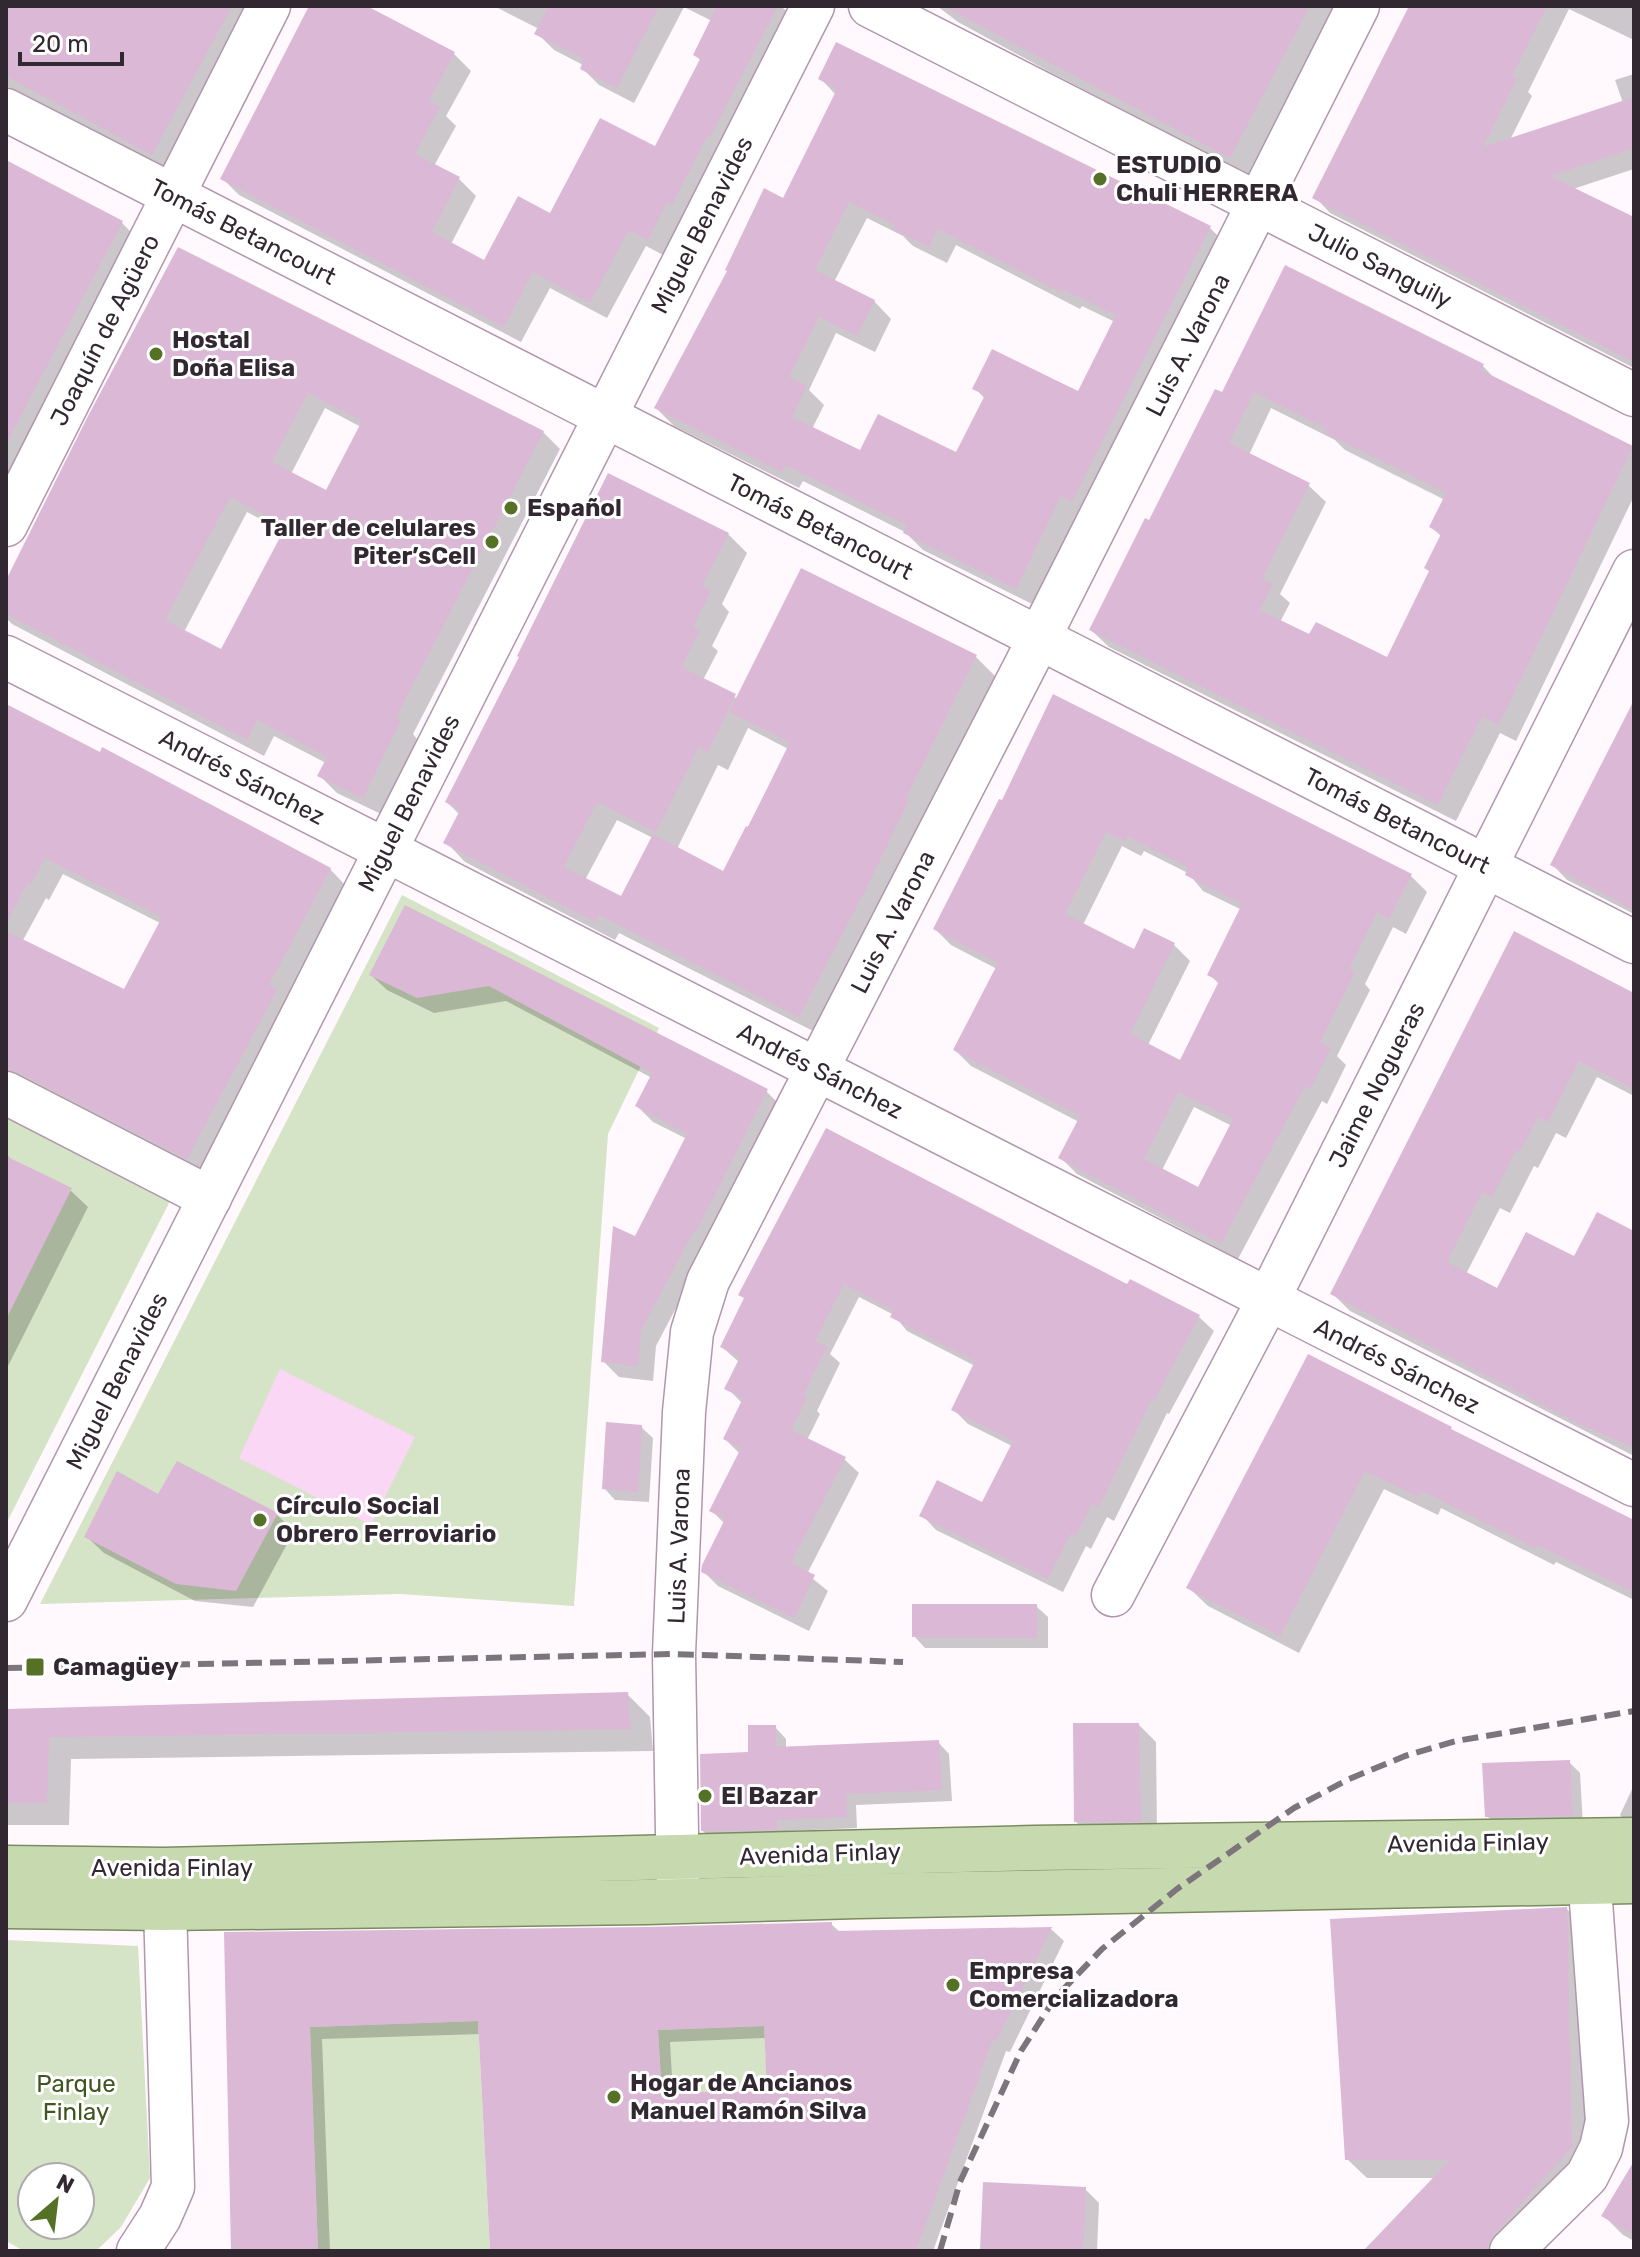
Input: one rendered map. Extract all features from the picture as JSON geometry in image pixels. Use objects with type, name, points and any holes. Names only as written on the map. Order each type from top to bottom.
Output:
[{"type":"main road","name":"Avenida Finlay","points":[[6,1868],[114,1888],[678,1901],[1588,1862],[1634,1840]]},
{"type":"main road","name":"Avenida Finlay","points":[[164,1889],[659,1858],[1034,1848],[1588,1862],[1634,1881]]},
{"type":"main road","points":[[659,1858],[678,1901]]},
{"type":"main road","name":"Avenida Finlay","points":[[6,1906],[114,1888]]},
{"type":"street","name":"Joaquín de Agüero","points":[[6,525],[269,6]]},
{"type":"street","name":"Miguel Benavides","points":[[6,1600],[813,6]]},
{"type":"street","name":"Julio Sanguily","points":[[870,6],[1634,395]]},
{"type":"street","name":"Luis A. Varona","points":[[659,1858],[674,1654],[684,1412],[692,1332],[708,1281],[1039,638],[1358,6]]},
{"type":"street","name":"Tomás Betancourt","points":[[6,110],[1634,942]]},
{"type":"street","name":"Jaime Nogueras","points":[[1113,1595],[1268,1300],[1634,571]]},
{"type":"street","name":"Andrés Sánchez","points":[[6,657],[1634,1485]]},
{"type":"street","points":[[6,1093],[210,1198]]},
{"type":"street","points":[[1511,2251],[1587,2176],[1601,2148],[1607,2121],[1588,1862]]},
{"type":"street","points":[[138,2251],[160,2217],[173,2187],[164,1889]]},
{"type":"green space","points":[[402,895],[659,1028],[608,1134],[574,1606],[400,1594],[40,1604]]},
{"type":"green space","points":[[6,1118],[170,1201],[6,1524],[6,1319],[71,1189],[6,1156]]},
{"type":"green space","name":"Parque Finlay","points":[[6,1940],[138,1946],[150,2178],[121,2227],[96,2251],[24,2251],[6,2241]]},
{"type":"green space","points":[[478,2021],[490,2251],[318,2251],[310,2027]]},
{"type":"green space","points":[[764,2026],[776,2251],[736,2092],[700,2093],[670,2251],[658,2030]]},
{"type":"shaded area","points":[[280,1369],[415,1437],[371,1525],[239,1458]]},
{"type":"building","points":[[6,6],[232,6],[152,155],[6,76]]},
{"type":"building","points":[[309,6],[367,6],[455,52],[429,101],[440,107],[415,154],[460,177],[432,232],[484,260],[518,196],[550,213],[600,118],[655,146],[700,59],[693,55],[717,6],[778,6],[710,137],[707,136],[672,205],[667,203],[648,240],[629,230],[590,303],[533,272],[504,327],[220,179]]},
{"type":"building","points":[[549,6],[659,6],[617,88],[580,69],[584,59],[534,34]]},
{"type":"building","points":[[943,6],[1310,6],[1230,158]]},
{"type":"building","points":[[1409,6],[1547,6],[1512,76],[1517,79],[1483,147],[1634,97],[1634,148],[1550,176],[1634,217],[1634,362],[1312,198]]},
{"type":"building","points":[[836,42],[1211,226],[1072,502],[1061,496],[1016,589],[903,533],[907,525],[785,465],[782,472],[654,408],[727,271],[764,188],[783,198],[837,89],[818,79]],"holes":[[[849,202],[895,225],[893,229],[929,247],[938,229],[1062,293],[1064,290],[1116,315],[1078,391],[992,349],[972,389],[985,395],[956,452],[878,414],[860,450],[792,417],[807,386],[789,377],[819,317],[857,336],[875,300],[815,270]]]},
{"type":"building","points":[[6,160],[123,221],[6,444]]},
{"type":"building","points":[[178,247],[544,431],[396,717],[401,720],[363,798],[317,776],[327,757],[257,720],[247,740],[6,614],[6,580]],"holes":[[[308,393],[362,421],[326,490],[272,462]],[[230,497],[286,526],[221,649],[165,620]]]},
{"type":"building","points":[[1285,265],[1484,364],[1481,370],[1633,446],[1499,725],[1482,717],[1438,805],[1089,630],[1215,389],[1222,392]],"holes":[[[1254,392],[1327,429],[1325,433],[1446,493],[1429,527],[1441,534],[1424,568],[1429,571],[1387,657],[1316,622],[1309,634],[1260,610],[1273,584],[1262,579],[1310,483],[1229,443]]]},
{"type":"building","points":[[608,473],[729,533],[702,586],[711,591],[693,627],[700,631],[681,667],[736,694],[708,752],[699,747],[656,832],[597,802],[564,867],[621,896],[653,834],[723,871],[748,827],[790,742],[729,712],[801,568],[977,655],[906,798],[909,800],[867,887],[799,1017],[599,915],[595,922],[443,843],[460,810],[445,802]]},
{"type":"building","points":[[1053,694],[1412,874],[1389,919],[1377,912],[1349,969],[1355,972],[1320,1042],[1331,1048],[1310,1089],[1305,1086],[1221,1244],[1058,1158],[1080,1116],[953,1050],[998,963],[933,929],[999,799],[1002,800]],"holes":[[[1106,832],[1125,841],[1127,836],[1188,867],[1185,875],[1242,904],[1207,975],[1219,981],[1180,1060],[1130,1034],[1175,943],[1144,928],[1134,949],[1065,914]],[[1178,1092],[1233,1119],[1198,1187],[1144,1159]]]},
{"type":"building","points":[[1634,700],[1634,910],[1550,865]]},
{"type":"building","points":[[6,704],[100,752],[102,747],[331,868],[269,985],[277,990],[187,1159],[6,1069],[6,931],[124,989],[162,917],[45,858],[31,884],[28,882],[6,924]]},
{"type":"building","points":[[405,905],[768,1089],[696,1232],[641,1330],[638,1366],[601,1362],[613,1226],[635,1236],[687,1134],[635,1106],[652,1073],[489,986],[417,998],[369,975]]},
{"type":"building","points":[[1514,931],[1634,993],[1634,1089],[1579,1061],[1548,1122],[1538,1117],[1520,1152],[1516,1150],[1492,1197],[1482,1192],[1447,1262],[1497,1288],[1526,1232],[1574,1256],[1597,1212],[1634,1231],[1634,1448],[1578,1423],[1330,1294]]},
{"type":"building","points":[[826,1128],[1127,1284],[1130,1279],[1200,1315],[1154,1401],[1152,1399],[1099,1507],[1092,1504],[1076,1536],[1071,1533],[1048,1579],[919,1516],[937,1480],[982,1502],[1013,1441],[951,1410],[975,1361],[890,1317],[894,1310],[844,1284],[815,1341],[827,1347],[803,1396],[807,1398],[791,1430],[846,1457],[791,1563],[815,1575],[794,1618],[701,1572],[725,1519],[709,1511],[741,1448],[723,1439],[743,1398],[724,1389],[740,1357],[720,1347],[744,1298],[738,1295]]},
{"type":"building","points":[[6,1156],[72,1188],[6,1319]]},
{"type":"building","points":[[1308,1354],[1634,1520],[1634,1592],[1537,1545],[1535,1548],[1422,1491],[1418,1497],[1365,1471],[1280,1636],[1186,1588]]},
{"type":"building","points":[[606,1422],[642,1425],[638,1492],[602,1489]]},
{"type":"building","points":[[177,1461],[278,1513],[236,1591],[176,1584],[84,1537],[117,1471],[158,1494]]},
{"type":"building","points":[[912,1604],[1037,1604],[1037,1638],[912,1637]]},
{"type":"building","points":[[628,1692],[631,1729],[49,1737],[47,1803],[6,1803],[6,1709]]},
{"type":"building","points":[[1073,1723],[1139,1723],[1141,1822],[1074,1822]]},
{"type":"building","points":[[748,1725],[776,1725],[776,1747],[939,1740],[942,1790],[846,1794],[847,1817],[777,1820],[777,1830],[701,1831],[700,1754],[748,1752]]},
{"type":"building","points":[[1570,1760],[1573,1816],[1485,1817],[1482,1763]]},
{"type":"building","points":[[1567,1907],[1572,2147],[1494,2234],[1488,2251],[1363,2251],[1450,2160],[1345,2160],[1330,1919]]},
{"type":"building","name":"Hogar de Ancianos Manuel Ramón Silva","points":[[832,1922],[832,1931],[1052,1927],[997,2040],[993,2039],[916,2251],[490,2251],[478,2021],[310,2027],[318,2251],[231,2251],[224,1932]],"holes":[[[764,2026],[767,2092],[662,2092],[658,2030]]]},
{"type":"building","points":[[1634,2161],[1634,2235],[1601,2216]]},
{"type":"building","points":[[983,2182],[1086,2187],[1083,2251],[980,2251]]},
{"type":"railway","points":[[6,1668],[674,1654],[903,1662]]},
{"type":"railway","points":[[940,2251],[960,2182],[1021,2051],[1055,1998],[1102,1949],[1177,1889],[1294,1808],[1349,1779],[1405,1756],[1456,1741],[1634,1711]]},
{"type":"place","name":"ESTUDIO Chuli HERRERA","points":[[1100,179]]},
{"type":"place","name":"Hostal Doña Elisa","points":[[156,354]]},
{"type":"place","name":"Español","points":[[511,508]]},
{"type":"place","name":"Taller de celulares Piter’sCell","points":[[492,542]]},
{"type":"place","name":"Círculo Social Obrero Ferroviario","points":[[260,1520]]},
{"type":"place","name":"Camagüey","points":[[35,1667]]},
{"type":"place","name":"El Bazar","points":[[705,1796]]},
{"type":"place","name":"Empresa Comercializadora","points":[[953,1985]]},
{"type":"place","name":"Hogar de Ancianos Manuel Ramón Silva","points":[[614,2097]]}]
